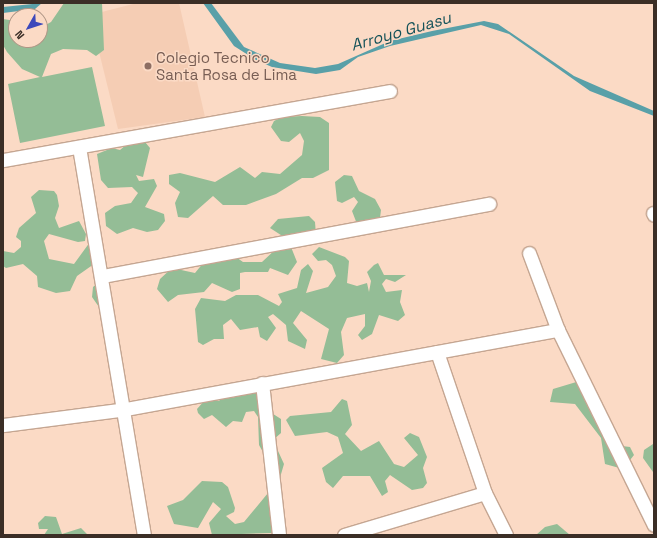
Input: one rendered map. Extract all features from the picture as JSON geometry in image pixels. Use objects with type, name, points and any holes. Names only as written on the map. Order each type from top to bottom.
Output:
[{"type":"street","points":[[3,160],[390,91]]},
{"type":"street","points":[[79,147],[126,409],[144,535]]},
{"type":"street","points":[[103,276],[489,204]]},
{"type":"street","points":[[529,253],[558,330],[654,525]]},
{"type":"street","points":[[3,425],[126,409],[558,330]]},
{"type":"street","points":[[437,352],[485,493],[506,535]]},
{"type":"street","points":[[262,383],[279,535]]},
{"type":"street","points":[[344,535],[366,533],[485,493]]},
{"type":"shaded area","name":"Colegio Tecnico Santa Rosa de Lima","points":[[137,3],[179,3],[205,117],[118,129],[90,15]]},
{"type":"green space","points":[[64,3],[102,3],[104,50],[96,56],[87,50],[63,49],[51,54],[42,77],[92,67],[105,126],[20,143],[8,84],[40,77],[22,69],[7,52],[3,45],[3,19],[8,20],[8,48],[48,48],[48,24],[51,22]]},
{"type":"green space","points":[[282,117],[320,117],[329,123],[329,170],[313,178],[302,178],[276,194],[246,205],[223,205],[213,196],[188,218],[178,217],[175,203],[180,192],[169,184],[169,175],[180,173],[215,182],[240,167],[255,178],[262,172],[280,174],[302,155],[304,141],[300,133],[289,142],[281,141],[271,127],[274,121]]},
{"type":"green space","points":[[133,139],[145,142],[150,148],[143,177],[136,175],[139,181],[154,179],[157,186],[145,207],[164,214],[165,221],[158,230],[147,232],[133,228],[117,234],[106,226],[105,213],[115,206],[131,203],[138,193],[132,187],[108,188],[101,180],[97,154],[112,148],[120,150]]},
{"type":"green space","points":[[344,175],[352,176],[359,191],[375,199],[381,210],[380,218],[357,224],[352,211],[358,202],[354,197],[342,203],[337,201],[335,182]]},
{"type":"green space","points":[[39,190],[54,191],[57,195],[59,206],[55,218],[59,228],[79,221],[86,234],[85,241],[78,242],[49,234],[44,241],[49,259],[74,264],[90,242],[91,258],[115,272],[107,281],[101,310],[92,297],[93,287],[98,283],[94,264],[77,276],[70,291],[56,293],[38,287],[37,276],[23,264],[6,268],[3,266],[3,251],[14,253],[21,247],[21,241],[16,237],[19,228],[36,213],[31,197]]},
{"type":"green space","points":[[309,216],[315,222],[316,235],[284,237],[270,228],[278,219]]},
{"type":"green space","points":[[291,247],[297,262],[288,275],[270,268],[268,272],[240,273],[240,289],[232,292],[212,283],[204,292],[178,295],[168,302],[157,289],[160,279],[172,268],[195,273],[204,262],[233,255],[243,262],[262,262],[277,248]]},
{"type":"green space","points":[[319,247],[345,257],[349,261],[347,283],[357,286],[367,283],[369,292],[371,281],[367,272],[378,263],[384,275],[406,275],[395,282],[386,279],[382,284],[386,292],[402,290],[400,302],[405,315],[398,321],[379,315],[372,334],[362,340],[358,335],[365,326],[365,314],[347,318],[341,332],[344,355],[337,363],[321,359],[329,329],[301,311],[293,323],[307,340],[305,349],[288,341],[286,325],[273,314],[268,317],[276,328],[267,341],[260,337],[258,327],[240,330],[231,319],[223,325],[224,339],[214,339],[203,345],[198,342],[195,309],[201,298],[225,301],[236,295],[258,295],[279,306],[282,302],[278,294],[297,288],[301,270],[308,264],[313,271],[306,293],[328,287],[336,276],[332,265],[326,260],[318,261],[312,254]]},
{"type":"green space","points":[[583,380],[622,446],[630,447],[634,455],[623,469],[605,464],[601,438],[575,404],[550,402],[553,389]]},
{"type":"green space","points":[[240,393],[261,393],[270,412],[281,419],[281,433],[273,440],[284,464],[279,481],[259,445],[258,417],[254,411],[246,412],[242,422],[233,421],[226,427],[212,415],[204,419],[198,413],[197,409],[205,400],[219,401],[224,395],[233,398]]},
{"type":"green space","points":[[342,399],[347,401],[352,425],[345,434],[361,451],[379,441],[394,464],[404,467],[418,455],[404,438],[410,433],[419,437],[427,457],[423,468],[427,483],[423,488],[412,490],[390,475],[385,481],[388,492],[382,496],[370,476],[343,476],[333,488],[326,482],[322,468],[343,453],[338,437],[327,432],[295,436],[286,420],[290,416],[331,412]]},
{"type":"green space","points":[[653,444],[654,489],[653,472],[643,458],[644,450]]},
{"type":"green space","points":[[202,481],[222,482],[228,487],[235,508],[234,512],[226,516],[235,524],[244,522],[268,493],[272,533],[212,535],[209,523],[221,509],[213,502],[198,528],[174,524],[167,506],[183,500]]},
{"type":"green space","points":[[45,516],[56,517],[62,534],[81,528],[88,535],[44,535],[48,529],[39,529],[38,523]]},
{"type":"green space","points":[[557,524],[570,535],[536,535],[545,527]]},
{"type":"water","points":[[42,3],[36,8],[8,8],[8,12],[3,13],[3,7]]},
{"type":"water","points":[[203,3],[211,3],[244,47],[280,63],[315,68],[338,64],[390,41],[484,21],[498,24],[574,76],[654,111],[654,116],[590,91],[509,34],[481,25],[390,46],[358,57],[340,70],[316,74],[272,67],[256,60],[234,46]]},
{"type":"place","name":"Colegio Tecnico Santa Rosa de Lima","points":[[148,66]]},
{"type":"water label","name":"Arroyo Guasu","points":[[401,32]]}]
